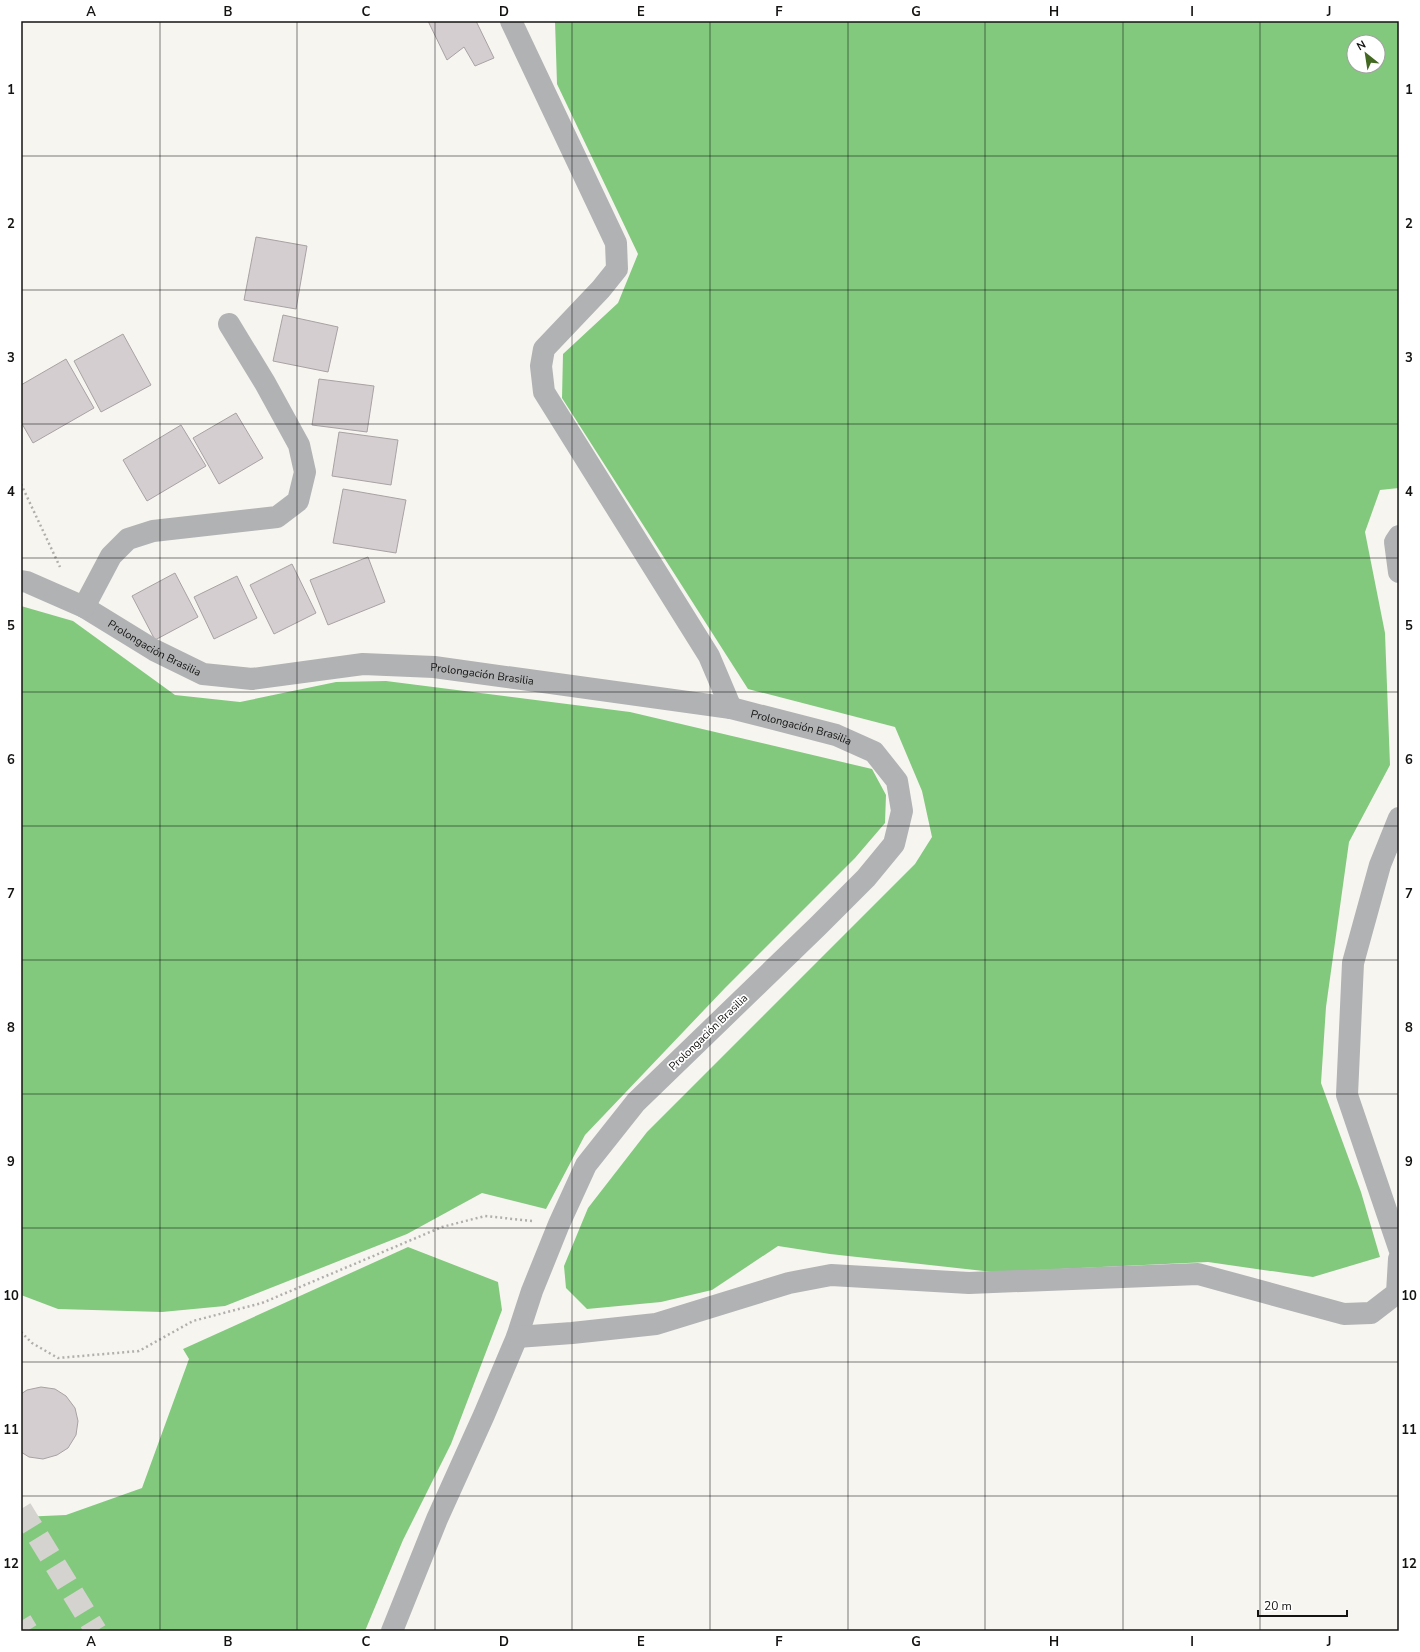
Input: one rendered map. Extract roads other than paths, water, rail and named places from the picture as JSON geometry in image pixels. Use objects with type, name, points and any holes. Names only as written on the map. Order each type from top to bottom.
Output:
[{"type":"street","points":[[511,21],[616,243],[617,269],[601,289],[544,349],[541,366],[544,392],[709,656],[730,708]]},
{"type":"street","points":[[81,605],[111,556],[128,539],[153,531],[277,517],[298,501],[305,472],[299,445],[265,383],[229,324]]},
{"type":"street","points":[[1399,536],[1395,542],[1399,572]]},
{"type":"street","name":"Prolongación Brasilia","points":[[21,581],[27,582],[81,605],[154,650],[203,674],[252,679],[363,664],[434,667],[730,708],[836,735],[874,752],[897,780],[902,811],[894,844],[866,878],[636,1102],[586,1165],[559,1224],[532,1291],[517,1337],[437,1519],[392,1631]]},
{"type":"street","points":[[1399,818],[1380,865],[1353,963],[1347,1095],[1399,1248]]},
{"type":"street","points":[[517,1337],[656,1324],[789,1283],[831,1275],[969,1283],[1198,1274],[1344,1314],[1371,1313],[1397,1293],[1399,1259]]},
{"type":"tunnel","points":[[21,1509],[96,1631]]},
{"type":"tunnel","points":[[21,1621],[27,1631]]}]
